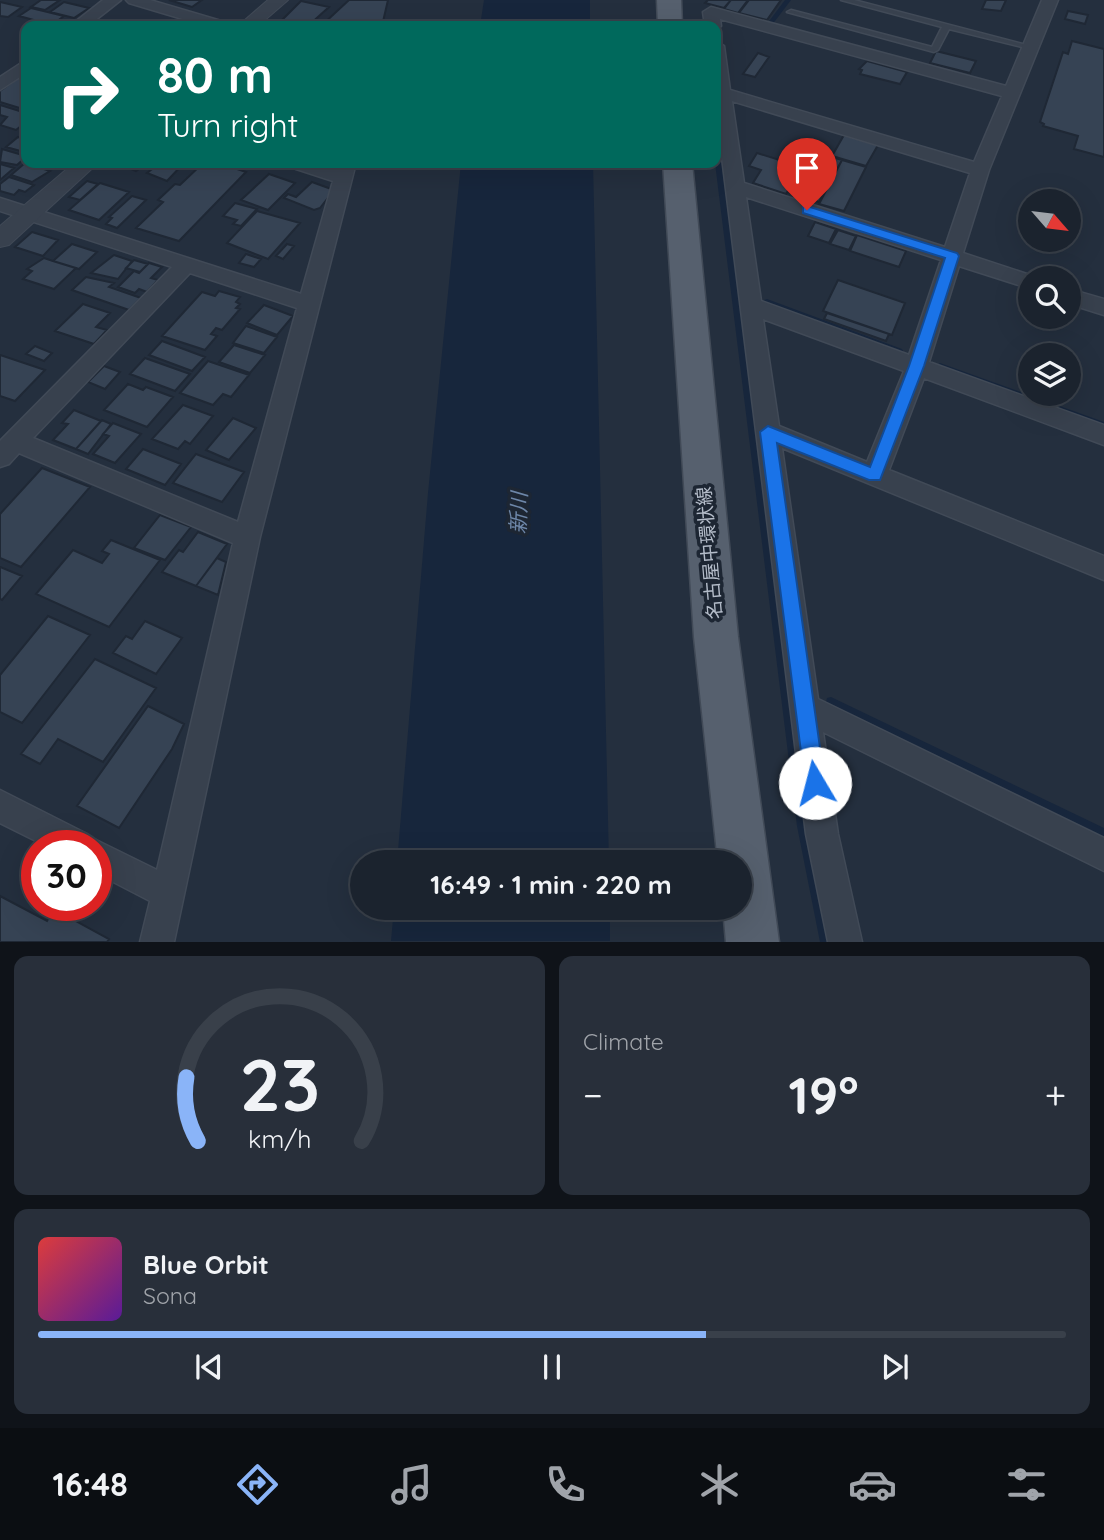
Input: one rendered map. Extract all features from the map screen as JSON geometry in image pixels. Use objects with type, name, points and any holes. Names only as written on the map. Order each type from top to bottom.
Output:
[{"type":"main road","points":[[669,0],[670,21]]},
{"type":"main road","name":"名古屋中環状線","points":[[677,168],[716,637],[753,942]]},
{"type":"street","points":[[85,21],[113,0]]},
{"type":"street","points":[[134,0],[205,21]]},
{"type":"street","points":[[253,21],[279,0]]},
{"type":"street","points":[[874,475],[917,366],[980,170],[1050,0]]},
{"type":"street","points":[[712,21],[711,12],[1011,93]]},
{"type":"street","points":[[0,85],[21,69]]},
{"type":"street","points":[[721,85],[822,834],[845,942]]},
{"type":"street","points":[[722,93],[980,170]]},
{"type":"street","points":[[0,239],[81,168]]},
{"type":"street","points":[[157,942],[247,537],[345,170]]},
{"type":"street","points":[[735,187],[1018,278]]},
{"type":"street","points":[[0,204],[308,304]]},
{"type":"street","points":[[185,266],[8,449],[247,537]]},
{"type":"street","points":[[1081,300],[1104,307]]},
{"type":"street","points":[[751,306],[1104,435]]},
{"type":"street","points":[[768,432],[1104,568]]},
{"type":"street","points":[[805,708],[1104,855]]},
{"type":"street","points":[[0,806],[47,830]]},
{"type":"street","points":[[112,864],[167,892]]},
{"type":"lane","points":[[845,0],[1030,47]]},
{"type":"lane","points":[[791,12],[934,50],[946,26]]},
{"type":"water","points":[[484,0],[590,0],[590,21],[481,21]]},
{"type":"water","name":"新川","points":[[460,168],[593,168],[609,850],[398,850],[428,493]]},
{"type":"water","points":[[393,920],[610,920],[610,941],[391,941]]},
{"type":"building","points":[[41,0],[60,0],[45,10],[31,7]]},
{"type":"building","points":[[169,0],[202,0],[192,7]]},
{"type":"building","points":[[349,0],[388,0],[383,21],[326,21]]},
{"type":"building","points":[[708,0],[731,0],[724,8],[705,3]]},
{"type":"building","points":[[731,0],[748,0],[738,13],[724,9]]},
{"type":"building","points":[[749,0],[781,0],[767,20],[739,13]]},
{"type":"building","points":[[986,0],[1006,0],[1001,11],[982,9]]},
{"type":"building","points":[[301,1],[329,7],[314,21],[281,21]]},
{"type":"building","points":[[0,2],[22,7],[8,17],[0,16]]},
{"type":"building","points":[[64,2],[89,8],[74,18],[50,12]]},
{"type":"building","points":[[31,8],[64,16],[57,21],[37,21],[19,16]]},
{"type":"building","points":[[1068,11],[1088,15],[1085,24],[1065,19]]},
{"type":"building","points":[[1072,41],[1104,49],[1104,157],[1074,149],[1078,136],[1043,126],[1040,122],[1063,52],[1068,54]]},
{"type":"building","points":[[936,51],[976,61],[970,73],[930,63]]},
{"type":"building","points":[[758,53],[769,57],[755,77],[743,74]]},
{"type":"building","points":[[867,61],[907,72],[900,84],[860,74],[862,70],[859,69]]},
{"type":"building","points":[[21,76],[21,108],[0,102],[0,91]]},
{"type":"building","points":[[0,105],[21,111],[21,126],[16,130],[0,125],[7,117],[0,115]]},
{"type":"building","points":[[844,135],[878,145],[866,166],[832,156]]},
{"type":"building","points":[[18,137],[21,138],[21,151],[6,147]]},
{"type":"building","points":[[2,149],[21,155],[21,161],[17,165],[0,162]]},
{"type":"building","points":[[812,151],[842,160],[819,202],[788,192]]},
{"type":"building","points":[[757,153],[802,167],[786,194],[753,183],[761,170],[749,166]]},
{"type":"building","points":[[842,160],[866,167],[844,211],[819,204]]},
{"type":"building","points":[[0,164],[14,168],[0,180]]},
{"type":"building","points":[[21,166],[50,171],[32,182],[11,175]]},
{"type":"building","points":[[154,168],[179,168],[167,181],[147,173]]},
{"type":"building","points":[[198,168],[234,168],[246,172],[179,241],[136,228],[163,202],[158,200],[175,184],[180,185]]},
{"type":"building","points":[[269,174],[295,183],[268,210],[241,200]]},
{"type":"building","points":[[9,177],[34,185],[25,192],[19,190],[14,195],[0,191],[0,184]]},
{"type":"building","points":[[87,181],[98,184],[80,200],[69,197]]},
{"type":"building","points":[[312,182],[334,190],[320,208],[314,210],[284,198],[288,194],[296,197]]},
{"type":"building","points":[[100,183],[129,192],[99,220],[69,210]]},
{"type":"building","points":[[132,196],[146,200],[117,228],[106,224],[112,218],[109,217]]},
{"type":"building","points":[[235,203],[257,209],[241,226],[233,224],[237,220],[223,216]]},
{"type":"building","points":[[257,211],[300,223],[268,259],[227,243]]},
{"type":"building","points":[[815,222],[836,229],[829,243],[808,236]]},
{"type":"building","points":[[838,230],[856,236],[849,250],[830,244]]},
{"type":"building","points":[[32,232],[58,240],[43,256],[15,247]]},
{"type":"building","points":[[857,235],[906,251],[899,267],[850,251]]},
{"type":"building","points":[[72,244],[97,252],[79,269],[53,261]]},
{"type":"building","points":[[287,244],[294,246],[283,259],[276,256]]},
{"type":"building","points":[[246,254],[261,259],[254,267],[239,263]]},
{"type":"building","points":[[114,255],[132,261],[118,279],[91,273]]},
{"type":"building","points":[[44,258],[76,268],[54,289],[23,279],[32,271],[27,269]]},
{"type":"building","points":[[134,260],[148,264],[140,272],[126,268]]},
{"type":"building","points":[[149,263],[162,267],[151,278],[158,280],[147,292],[139,289],[135,293],[118,287],[134,271],[139,273]]},
{"type":"building","points":[[86,277],[114,283],[109,287],[141,298],[129,310],[72,290]]},
{"type":"building","points":[[838,280],[905,303],[892,335],[823,311]]},
{"type":"building","points":[[219,291],[240,297],[236,302],[240,304],[236,308],[240,309],[222,330],[216,328],[211,334],[217,336],[205,350],[162,336],[202,292],[215,296]]},
{"type":"building","points":[[83,304],[110,313],[96,327],[107,330],[94,344],[55,331]]},
{"type":"building","points":[[264,305],[293,316],[277,335],[247,323]]},
{"type":"building","points":[[827,313],[889,334],[886,341],[824,319]]},
{"type":"building","points":[[246,326],[277,337],[264,353],[233,343]]},
{"type":"building","points":[[162,341],[205,357],[192,371],[149,355]]},
{"type":"building","points":[[234,345],[265,355],[250,373],[219,362]]},
{"type":"building","points":[[35,346],[52,353],[44,361],[26,354]]},
{"type":"building","points":[[0,355],[45,370],[15,401],[0,396]]},
{"type":"building","points":[[145,358],[190,374],[175,391],[130,374]]},
{"type":"building","points":[[208,361],[249,375],[231,397],[223,394],[213,405],[180,393]]},
{"type":"building","points":[[104,366],[120,372],[105,389],[88,382]]},
{"type":"building","points":[[128,384],[143,390],[146,387],[173,397],[147,427],[104,410]]},
{"type":"building","points":[[183,405],[213,416],[190,444],[185,441],[178,449],[152,439]]},
{"type":"building","points":[[74,410],[101,421],[76,449],[53,440],[68,424],[62,423]]},
{"type":"building","points":[[233,418],[256,428],[229,460],[206,450]]},
{"type":"building","points":[[102,420],[111,424],[88,454],[76,449]]},
{"type":"building","points":[[113,423],[141,434],[115,463],[93,454],[109,436],[103,434]]},
{"type":"building","points":[[143,449],[181,464],[165,485],[126,469]]},
{"type":"building","points":[[196,454],[244,472],[222,502],[173,483]]},
{"type":"building","points":[[42,468],[90,487],[21,567],[0,558],[0,514]]},
{"type":"building","points":[[160,515],[191,527],[165,560],[134,548]]},
{"type":"building","points":[[198,532],[227,544],[196,586],[162,572],[179,550],[183,552]]},
{"type":"building","points":[[111,540],[160,560],[109,627],[36,594],[73,550],[102,563],[109,554],[102,551]]},
{"type":"building","points":[[217,558],[226,562],[218,595],[196,586]]},
{"type":"building","points":[[0,567],[22,576],[2,600],[0,599]]},
{"type":"building","points":[[48,616],[90,635],[22,723],[0,712],[0,675]]},
{"type":"building","points":[[145,621],[182,638],[156,674],[113,653],[126,636],[132,639]]},
{"type":"building","points":[[95,659],[156,688],[103,762],[58,739],[40,764],[21,754]]},
{"type":"building","points":[[148,706],[184,724],[172,749],[119,828],[77,806]]},
{"type":"building","points":[[0,896],[21,907],[21,921],[76,921],[109,939],[107,942],[0,942]]},
{"type":"waterway","points":[[770,24],[788,0]]},
{"type":"waterway","points":[[908,143],[960,158]]},
{"type":"waterway","points":[[719,168],[803,826],[826,942]]},
{"type":"waterway","points":[[767,302],[899,351]]},
{"type":"waterway","points":[[940,366],[1104,425]]},
{"type":"waterway","points":[[831,702],[1104,834]]},
{"type":"route","points":[[807,210],[952,256],[917,366],[874,475],[768,432],[815,783]]}]
